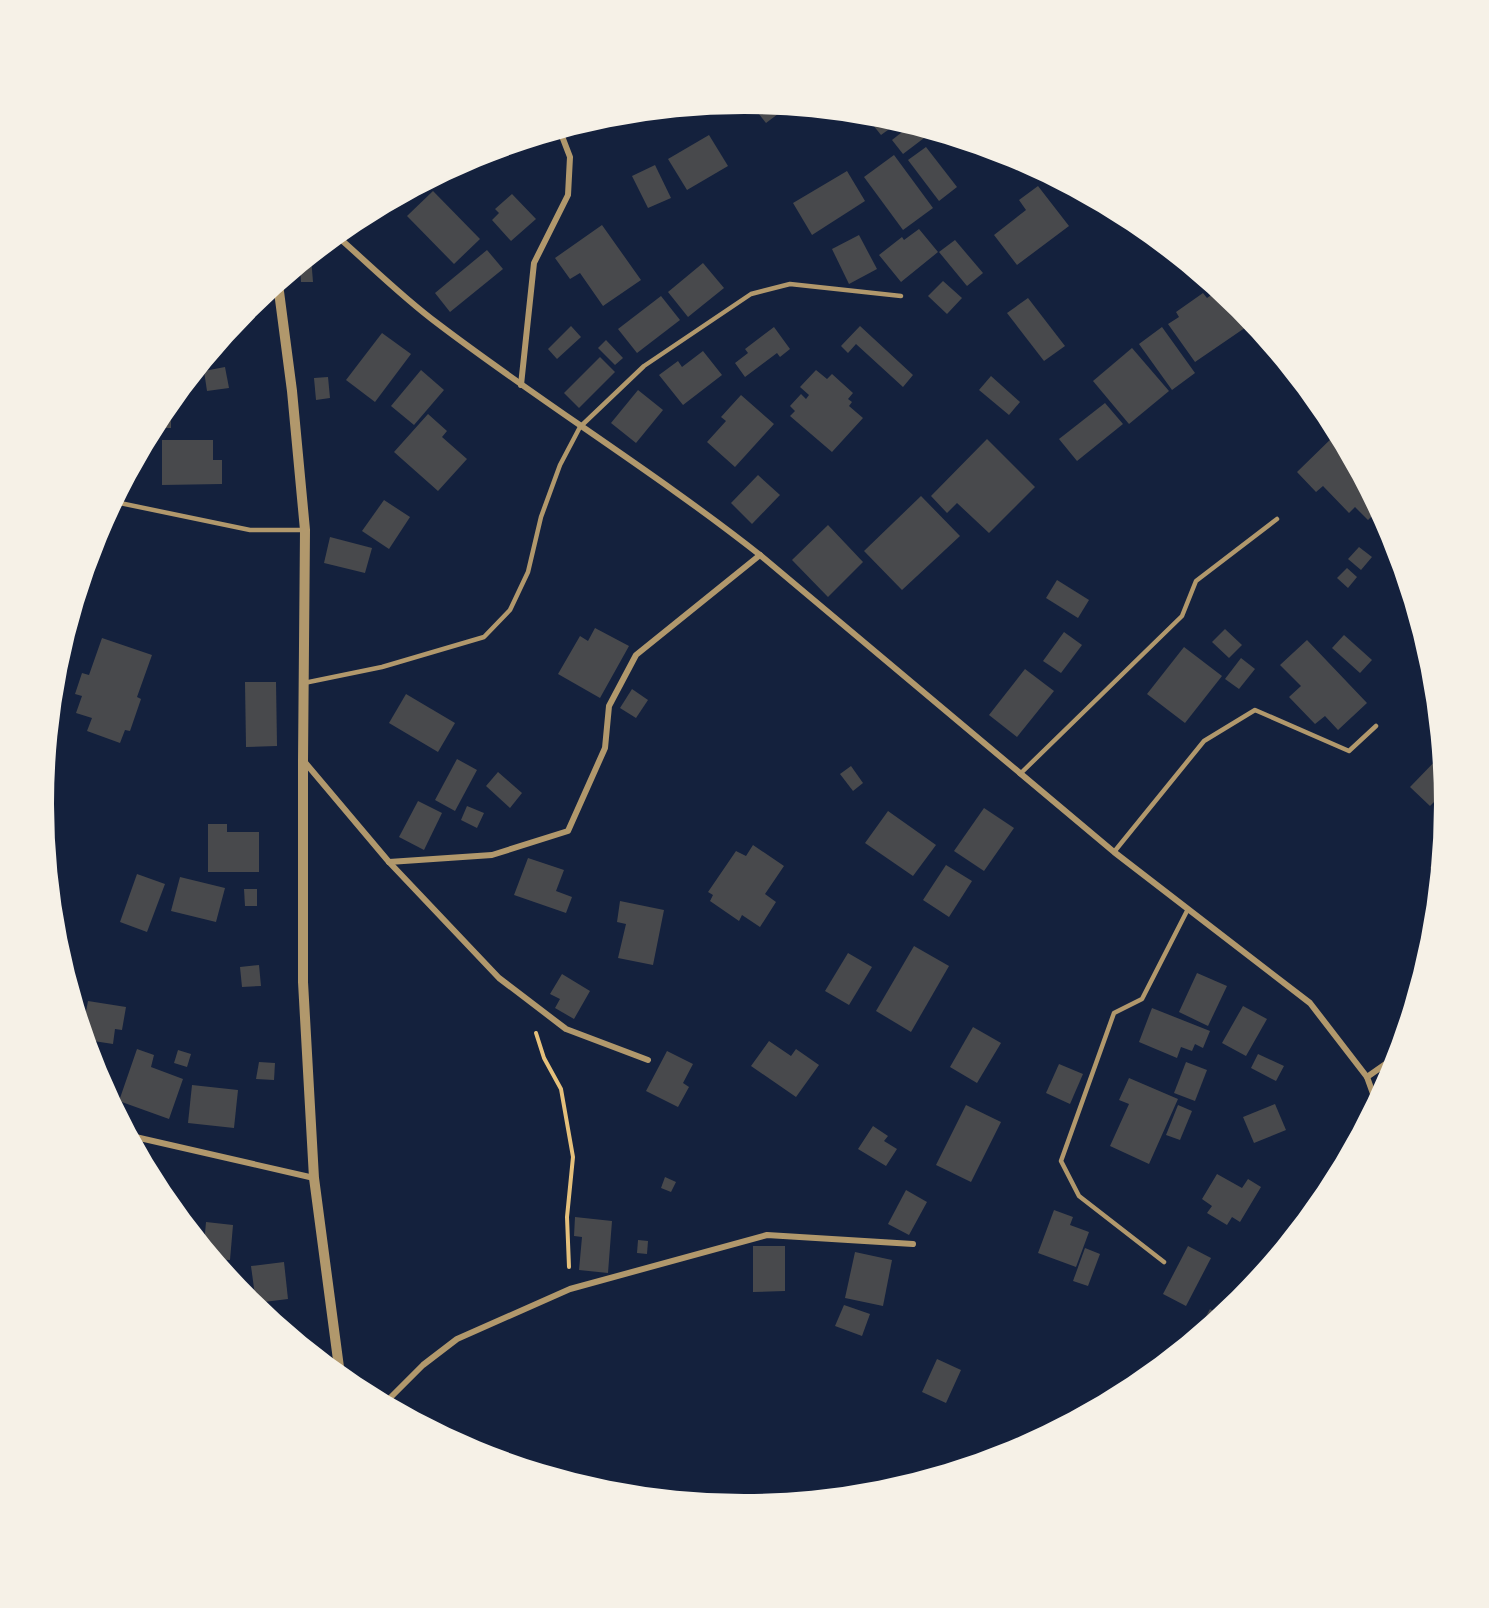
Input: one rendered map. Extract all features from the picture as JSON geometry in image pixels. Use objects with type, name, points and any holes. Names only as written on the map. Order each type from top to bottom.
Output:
[{"type":"street","points":[[521,385],[534,262],[568,195],[570,157],[563,138]]},
{"type":"street","points":[[343,242],[435,322],[580,427],[708,513],[1114,852],[1310,1003],[1367,1077],[1372,1091]]},
{"type":"street","points":[[279,294],[292,391],[305,530],[303,982],[314,1178],[338,1362]]},
{"type":"street","points":[[389,862],[492,855],[568,831],[605,748],[609,706],[636,656],[760,555]]},
{"type":"street","points":[[303,760],[389,862],[499,978],[566,1029],[648,1060]]},
{"type":"street","points":[[1367,1077],[1383,1066]]},
{"type":"street","points":[[141,1138],[314,1178]]},
{"type":"street","points":[[391,1397],[423,1365],[457,1339],[570,1289],[767,1235],[913,1244]]},
{"type":"lane","points":[[304,683],[382,668],[484,637],[510,610],[528,572],[541,517],[560,465],[580,427],[644,366],[751,294],[790,284],[901,296]]},
{"type":"lane","points":[[123,504],[250,530],[305,530]]},
{"type":"lane","points":[[1020,774],[1182,616],[1196,581],[1277,519]]},
{"type":"lane","points":[[1114,852],[1204,741],[1255,710],[1349,751],[1376,726]]},
{"type":"lane","points":[[1164,1262],[1079,1196],[1061,1161],[1114,1013],[1142,999],[1188,909]]},
{"type":"path","points":[[525,999],[544,1058],[561,1089],[573,1157],[567,1217],[570,1289]]},
{"type":"building","points":[[759,114],[777,115],[766,123]]},
{"type":"building","points":[[874,126],[889,129],[881,135]]},
{"type":"building","points":[[902,132],[925,138],[903,154],[892,140]]},
{"type":"building","points":[[709,135],[728,166],[687,190],[668,159]]},
{"type":"building","points":[[926,147],[957,187],[939,201],[908,160]]},
{"type":"building","points":[[894,155],[933,208],[903,230],[864,177]]},
{"type":"building","points":[[655,165],[671,198],[648,208],[632,176]]},
{"type":"building","points":[[847,171],[865,201],[812,235],[793,203]]},
{"type":"building","points":[[1038,186],[1069,226],[1017,265],[994,235],[1026,210],[1019,200]]},
{"type":"building","points":[[433,191],[480,239],[454,264],[407,216]]},
{"type":"building","points":[[512,194],[536,219],[511,241],[492,220],[499,213],[495,209]]},
{"type":"building","points":[[602,225],[641,280],[603,306],[580,273],[570,279],[555,258]]},
{"type":"building","points":[[919,229],[938,252],[901,282],[879,255],[902,237],[904,240]]},
{"type":"building","points":[[859,235],[877,269],[849,284],[832,249]]},
{"type":"building","points":[[955,240],[983,273],[967,286],[939,252]]},
{"type":"building","points":[[487,250],[503,269],[450,312],[435,293]]},
{"type":"building","points":[[703,263],[724,288],[688,317],[668,292]]},
{"type":"building","points":[[312,266],[313,282],[301,282],[301,275]]},
{"type":"building","points":[[943,281],[962,298],[947,314],[928,296]]},
{"type":"building","points":[[1203,293],[1207,298],[1211,295],[1244,328],[1195,362],[1168,324],[1179,317],[1176,312]]},
{"type":"building","points":[[661,296],[680,320],[637,353],[618,329]]},
{"type":"building","points":[[1028,298],[1065,346],[1044,361],[1007,313]]},
{"type":"building","points":[[571,326],[581,337],[557,359],[548,349]]},
{"type":"building","points":[[860,326],[913,375],[903,387],[856,344],[848,353],[841,346]]},
{"type":"building","points":[[774,327],[790,349],[780,357],[777,353],[745,377],[735,363],[748,353],[745,349]]},
{"type":"building","points":[[1162,327],[1195,373],[1172,390],[1139,344]]},
{"type":"building","points":[[382,333],[411,354],[375,402],[346,380]]},
{"type":"building","points":[[606,340],[623,358],[615,365],[598,348]]},
{"type":"building","points":[[1132,348],[1169,391],[1129,424],[1093,381]]},
{"type":"building","points":[[703,351],[722,375],[683,405],[659,375],[678,361],[682,367]]},
{"type":"building","points":[[600,357],[615,372],[579,408],[564,393]]},
{"type":"building","points":[[225,367],[229,388],[207,391],[205,375],[208,370]]},
{"type":"building","points":[[421,370],[444,390],[414,425],[391,406]]},
{"type":"building","points":[[816,370],[827,379],[832,374],[853,393],[848,399],[852,402],[849,406],[863,418],[832,452],[790,416],[795,411],[790,406],[801,394],[806,399],[809,395],[800,387]]},
{"type":"building","points":[[991,376],[1020,402],[1009,415],[979,390]]},
{"type":"building","points":[[328,377],[330,398],[316,400],[314,378]]},
{"type":"building","points":[[638,390],[663,410],[636,443],[611,423]]},
{"type":"building","points":[[741,395],[774,424],[735,467],[707,442],[726,421],[721,417]]},
{"type":"building","points":[[1105,403],[1123,424],[1077,461],[1059,439]]},
{"type":"building","points":[[428,414],[447,431],[442,437],[467,459],[438,491],[394,452]]},
{"type":"building","points":[[171,419],[171,428],[165,428]]},
{"type":"building","points":[[987,439],[1035,487],[989,533],[957,503],[947,513],[931,496]]},
{"type":"building","points":[[1330,439],[1372,516],[1368,520],[1355,507],[1349,513],[1323,486],[1316,492],[1297,472]]},
{"type":"building","points":[[162,440],[213,440],[213,460],[222,460],[222,484],[162,485]]},
{"type":"building","points":[[758,475],[780,495],[752,524],[731,503]]},
{"type":"building","points":[[921,496],[960,536],[902,590],[864,551]]},
{"type":"building","points":[[384,500],[410,517],[389,549],[362,531]]},
{"type":"building","points":[[828,525],[863,562],[828,597],[792,560]]},
{"type":"building","points":[[330,537],[372,548],[365,573],[324,563]]},
{"type":"building","points":[[1359,547],[1372,557],[1361,570],[1348,559]]},
{"type":"building","points":[[1347,568],[1357,577],[1348,588],[1337,578]]},
{"type":"building","points":[[1057,580],[1089,600],[1078,618],[1046,598]]},
{"type":"building","points":[[595,628],[629,646],[600,698],[558,674],[580,636],[588,641]]},
{"type":"building","points":[[1225,629],[1242,645],[1229,658],[1212,642]]},
{"type":"building","points":[[1064,632],[1082,645],[1061,673],[1043,661]]},
{"type":"building","points":[[1344,635],[1372,660],[1360,673],[1332,648]]},
{"type":"building","points":[[102,638],[152,655],[137,697],[141,699],[130,731],[125,730],[120,743],[87,731],[92,718],[76,713],[82,696],[75,694],[82,673],[89,675]]},
{"type":"building","points":[[1307,640],[1367,703],[1338,730],[1325,716],[1315,724],[1289,697],[1301,686],[1280,665]]},
{"type":"building","points":[[1184,647],[1222,676],[1185,723],[1147,694]]},
{"type":"building","points":[[1241,658],[1255,669],[1239,689],[1225,679]]},
{"type":"building","points":[[1025,669],[1054,691],[1017,737],[989,715]]},
{"type":"building","points":[[245,682],[276,682],[277,746],[246,747]]},
{"type":"building","points":[[632,689],[648,700],[636,718],[620,708]]},
{"type":"building","points":[[406,694],[455,723],[438,752],[389,723]]},
{"type":"building","points":[[457,759],[477,770],[455,811],[435,800]]},
{"type":"building","points":[[1434,762],[1435,801],[1430,806],[1410,787]]},
{"type":"building","points":[[851,766],[863,783],[853,791],[840,774]]},
{"type":"building","points":[[498,772],[522,793],[510,808],[486,786]]},
{"type":"building","points":[[418,801],[442,813],[424,850],[399,837]]},
{"type":"building","points":[[467,806],[484,813],[477,828],[461,820]]},
{"type":"building","points":[[984,808],[1014,828],[984,871],[954,851]]},
{"type":"building","points":[[888,811],[936,845],[913,876],[865,843]]},
{"type":"building","points":[[208,824],[227,824],[227,832],[259,832],[259,872],[208,872]]},
{"type":"building","points":[[753,845],[784,866],[765,894],[776,902],[760,927],[742,915],[739,921],[710,901],[713,895],[708,892],[736,851],[746,856]]},
{"type":"building","points":[[528,858],[564,870],[556,891],[572,897],[566,913],[514,895]]},
{"type":"building","points":[[946,865],[972,881],[949,917],[923,900]]},
{"type":"building","points":[[137,874],[165,884],[147,932],[120,922]]},
{"type":"building","points":[[180,877],[225,888],[216,922],[171,911]]},
{"type":"building","points":[[244,889],[257,889],[257,906],[245,906]]},
{"type":"building","points":[[620,901],[664,910],[653,965],[618,958],[626,924],[617,922]]},
{"type":"building","points":[[914,946],[949,966],[911,1032],[876,1011]]},
{"type":"building","points":[[848,953],[872,967],[849,1005],[825,991]]},
{"type":"building","points":[[259,965],[261,986],[242,987],[240,967]]},
{"type":"building","points":[[1197,973],[1227,986],[1208,1026],[1179,1012]]},
{"type":"building","points":[[562,974],[590,991],[574,1019],[555,1008],[560,999],[550,994]]},
{"type":"building","points":[[88,1001],[126,1007],[122,1030],[115,1029],[113,1044],[97,1042],[86,1010]]},
{"type":"building","points":[[1243,1006],[1267,1019],[1246,1056],[1222,1043]]},
{"type":"building","points":[[1152,1008],[1210,1031],[1203,1048],[1195,1044],[1192,1051],[1181,1047],[1177,1058],[1139,1042]]},
{"type":"building","points":[[973,1027],[1001,1043],[977,1083],[950,1067]]},
{"type":"building","points":[[769,1041],[791,1056],[796,1049],[819,1065],[796,1097],[751,1066]]},
{"type":"building","points":[[137,1049],[154,1055],[151,1067],[183,1079],[169,1119],[122,1102],[120,1098]]},
{"type":"building","points":[[178,1050],[191,1054],[187,1067],[174,1063]]},
{"type":"building","points":[[667,1051],[693,1064],[683,1083],[689,1087],[678,1107],[646,1091]]},
{"type":"building","points":[[1258,1054],[1284,1066],[1276,1081],[1251,1068]]},
{"type":"building","points":[[259,1062],[275,1063],[274,1080],[256,1079]]},
{"type":"building","points":[[1186,1062],[1207,1070],[1195,1101],[1174,1093]]},
{"type":"building","points":[[1059,1064],[1083,1074],[1070,1104],[1046,1093]]},
{"type":"building","points":[[1129,1078],[1178,1099],[1149,1164],[1110,1146],[1129,1104],[1119,1100]]},
{"type":"building","points":[[192,1085],[238,1090],[234,1128],[188,1123]]},
{"type":"building","points":[[1275,1104],[1286,1130],[1254,1143],[1243,1117]]},
{"type":"building","points":[[966,1105],[1001,1122],[971,1182],[936,1165]]},
{"type":"building","points":[[1178,1105],[1192,1111],[1180,1140],[1166,1135]]},
{"type":"building","points":[[873,1126],[888,1136],[884,1141],[897,1149],[886,1166],[858,1149]]},
{"type":"building","points":[[1217,1174],[1242,1188],[1248,1179],[1261,1187],[1240,1222],[1232,1217],[1227,1225],[1207,1213],[1212,1206],[1202,1199]]},
{"type":"building","points":[[665,1177],[676,1182],[671,1192],[661,1188]]},
{"type":"building","points":[[906,1190],[927,1202],[909,1235],[888,1224]]},
{"type":"building","points":[[1054,1210],[1073,1217],[1070,1225],[1089,1232],[1076,1267],[1038,1253]]},
{"type":"building","points":[[575,1217],[612,1221],[608,1273],[579,1270],[582,1237],[574,1236]]},
{"type":"building","points":[[206,1222],[233,1225],[230,1260],[226,1260],[205,1234]]},
{"type":"building","points":[[638,1240],[648,1241],[647,1254],[637,1253]]},
{"type":"building","points":[[753,1246],[785,1246],[785,1291],[753,1292]]},
{"type":"building","points":[[1188,1246],[1211,1258],[1186,1306],[1163,1294]]},
{"type":"building","points":[[1085,1248],[1100,1254],[1088,1286],[1073,1281]]},
{"type":"building","points":[[855,1252],[892,1260],[883,1306],[845,1298]]},
{"type":"building","points":[[284,1262],[288,1299],[266,1302],[254,1290],[251,1266]]},
{"type":"building","points":[[844,1305],[870,1314],[862,1336],[835,1326]]},
{"type":"building","points":[[937,1359],[961,1370],[946,1403],[922,1392]]}]
